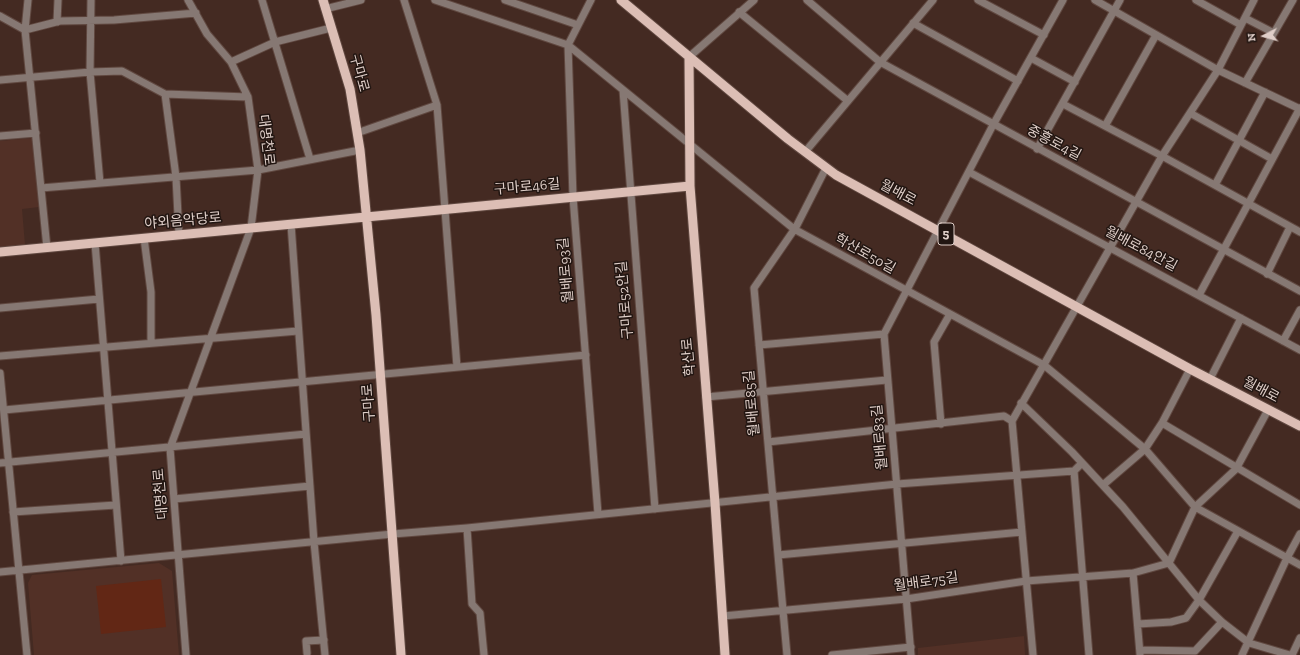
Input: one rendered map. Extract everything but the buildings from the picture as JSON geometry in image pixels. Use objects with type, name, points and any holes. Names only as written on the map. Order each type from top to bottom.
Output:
[{"type":"main road","name":"월배로","points":[[621,0],[805,152],[846,181],[1190,369],[1300,426]]},
{"type":"main road","name":"구마로","points":[[324,4],[350,89],[360,150],[368,217],[401,655]]},
{"type":"main road","name":"학산로","points":[[689,57],[690,186],[715,503],[725,655]]},
{"type":"main road","name":"구마로46길","points":[[368,217],[690,186]]},
{"type":"main road","name":"야외음악당로","points":[[0,252],[368,217]]},
{"type":"street","points":[[28,0],[25,30],[47,248]]},
{"type":"street","points":[[57,22],[58,0]]},
{"type":"street","points":[[91,0],[90,72],[100,183]]},
{"type":"street","name":"대명천로","points":[[186,655],[170,448],[251,228],[258,170],[248,96],[231,62],[207,34],[188,0]]},
{"type":"street","points":[[262,0],[310,159]]},
{"type":"street","points":[[324,4],[361,0]]},
{"type":"street","points":[[404,0],[437,105],[457,367]]},
{"type":"street","points":[[435,0],[459,3],[568,45]]},
{"type":"street","points":[[505,0],[578,25]]},
{"type":"street","name":"월배로93길","points":[[591,0],[568,45],[573,197],[598,514]]},
{"type":"street","name":"중흥로4길","points":[[807,0],[880,62],[1300,292]]},
{"type":"street","points":[[805,152],[933,0]]},
{"type":"street","points":[[978,0],[1044,35]]},
{"type":"street","points":[[760,345],[884,334],[993,125],[1063,0]]},
{"type":"street","points":[[1095,0],[1218,70],[1300,109],[1199,295]]},
{"type":"street","points":[[1037,149],[1120,0]]},
{"type":"street","points":[[1196,0],[1241,25]]},
{"type":"street","points":[[1033,655],[1012,421],[1077,306],[1112,248],[1162,156],[1218,70],[1254,0]]},
{"type":"street","points":[[1245,83],[1293,0]]},
{"type":"street","points":[[689,57],[740,12],[748,2]]},
{"type":"street","points":[[740,12],[848,101]]},
{"type":"street","points":[[0,16],[25,30],[57,22],[114,20],[196,13]]},
{"type":"street","points":[[1245,18],[1274,33]]},
{"type":"street","points":[[913,23],[1018,81]]},
{"type":"street","points":[[231,62],[275,42],[331,28]]},
{"type":"street","points":[[1105,126],[1156,35]]},
{"type":"street","name":"학산로50길","points":[[568,45],[794,229],[1044,365],[1145,449],[1195,507]]},
{"type":"street","points":[[1031,58],[1075,82]]},
{"type":"street","points":[[0,80],[90,72],[122,71],[165,94],[248,96]]},
{"type":"street","name":"구마로52안길","points":[[623,90],[629,192],[655,509]]},
{"type":"street","points":[[1215,185],[1265,92]]},
{"type":"street","points":[[165,94],[176,177],[179,235]]},
{"type":"street","points":[[1063,104],[1297,228],[1266,274]]},
{"type":"street","points":[[357,134],[437,105]]},
{"type":"street","points":[[1190,113],[1272,159]]},
{"type":"street","points":[[0,136],[36,133]]},
{"type":"street","points":[[41,188],[258,170],[360,150]]},
{"type":"street","name":"월배로85길","points":[[787,655],[754,288],[794,229],[826,168]]},
{"type":"street","name":"월배로84안길","points":[[969,172],[1300,350]]},
{"type":"street","points":[[291,224],[314,542],[325,655]]},
{"type":"street","points":[[144,238],[151,292],[152,343]]},
{"type":"street","points":[[95,243],[121,561]]},
{"type":"street","points":[[0,308],[99,299]]},
{"type":"street","points":[[1283,341],[1300,310]]},
{"type":"street","points":[[941,424],[934,342],[950,314]]},
{"type":"street","points":[[1210,379],[1241,318]]},
{"type":"street","points":[[0,356],[210,337],[298,331]]},
{"type":"street","name":"월배로83길","points":[[884,334],[911,655]]},
{"type":"street","points":[[4,410],[190,392],[381,376],[457,367],[586,355]]},
{"type":"street","points":[[1103,485],[1145,449],[1162,423],[1190,369]]},
{"type":"street","points":[[0,373],[27,655]]},
{"type":"street","points":[[706,397],[887,380]]},
{"type":"street","points":[[1021,403],[1103,485],[1123,507],[1199,600],[1222,622],[1249,643],[1291,655],[1300,638]]},
{"type":"street","points":[[1169,563],[1195,507],[1236,468],[1268,410]]},
{"type":"street","points":[[768,442],[1004,416],[1012,421]]},
{"type":"street","points":[[1162,423],[1300,505]]},
{"type":"street","points":[[0,463],[306,434]]},
{"type":"street","points":[[0,572],[773,498],[897,484],[1016,474],[1074,471],[1082,464]]},
{"type":"street","points":[[1074,471],[1089,655]]},
{"type":"street","points":[[174,499],[310,486]]},
{"type":"street","points":[[13,512],[116,505]]},
{"type":"street","points":[[1195,507],[1300,565]]},
{"type":"street","points":[[467,528],[472,604],[480,613],[484,655]]},
{"type":"street","points":[[1138,624],[1171,622],[1186,618],[1199,600],[1238,531]]},
{"type":"street","points":[[778,555],[1022,532]]},
{"type":"street","points":[[1242,655],[1249,643],[1287,558],[1300,534]]},
{"type":"street","name":"월배로75길","points":[[722,616],[906,599],[1026,581],[1133,573],[1169,563]]},
{"type":"street","points":[[1133,573],[1140,653],[1195,651],[1222,622]]},
{"type":"street","points":[[307,653],[306,641],[324,640]]},
{"type":"street","points":[[832,655],[911,647]]},
{"type":"shaded area","points":[[32,138],[39,207],[22,209],[25,245],[0,247],[0,141]]},
{"type":"shaded area","points":[[159,563],[172,571],[179,655],[34,655],[28,583],[32,575]]},
{"type":"shaded area","points":[[161,579],[166,627],[101,634],[96,586]]},
{"type":"shaded area","points":[[1024,636],[1025,655],[918,655],[918,648]]}]
